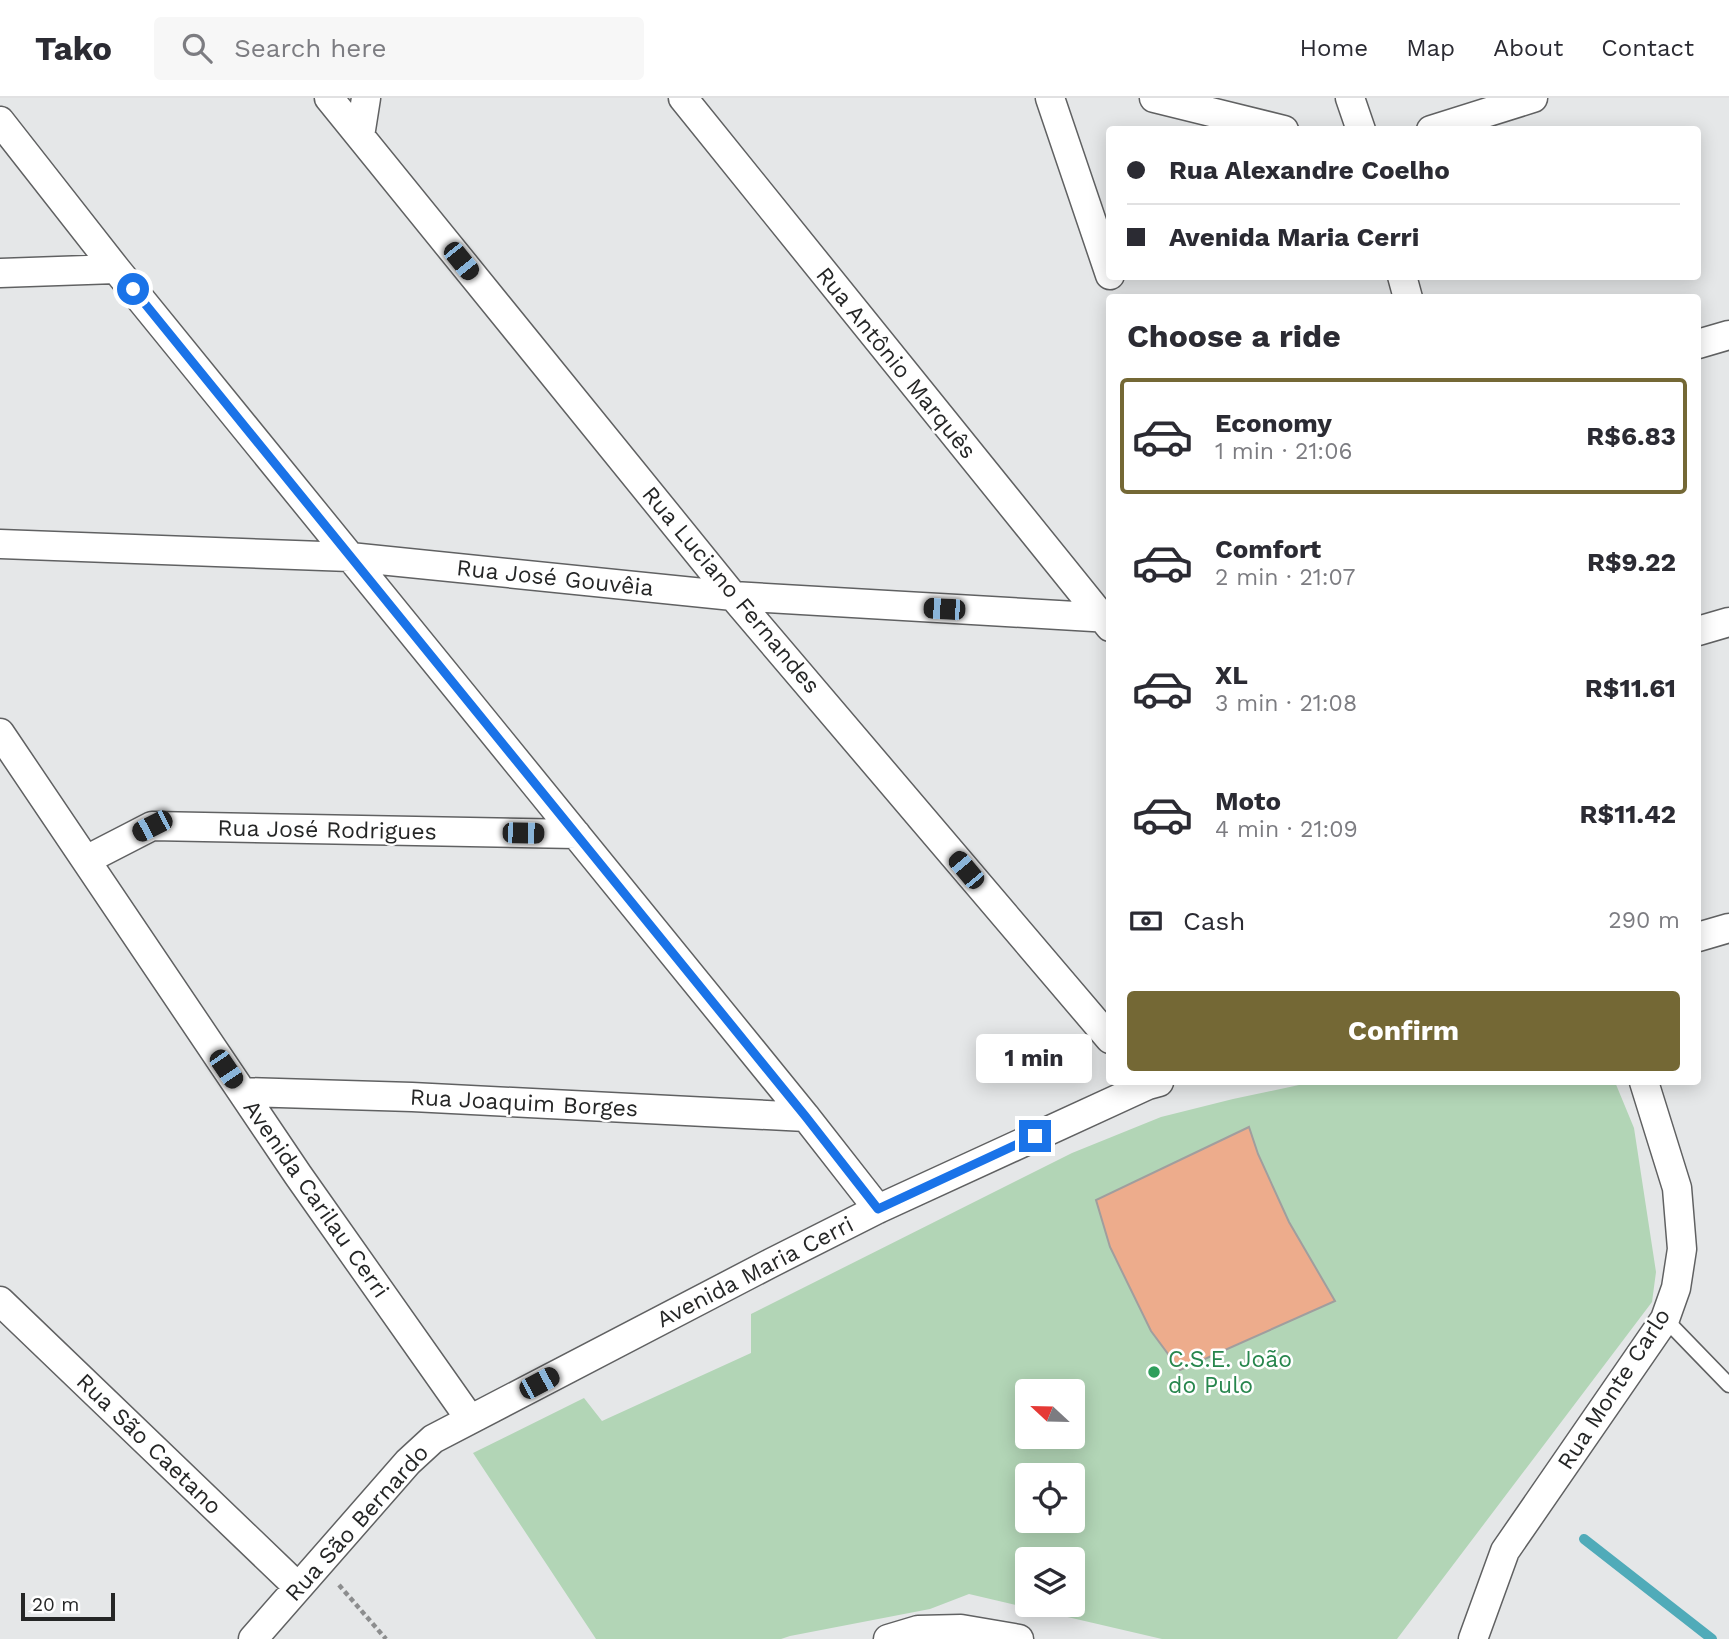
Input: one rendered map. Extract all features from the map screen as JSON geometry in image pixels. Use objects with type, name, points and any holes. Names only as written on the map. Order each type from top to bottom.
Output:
[{"type":"street","name":"Rua Luciano Fernandes","points":[[329,98],[733,596],[1106,1034]]},
{"type":"street","points":[[360,136],[366,98]]},
{"type":"street","name":"Rua Antônio Marquês","points":[[684,98],[1106,620]]},
{"type":"street","points":[[1050,98],[1106,264]]},
{"type":"street","points":[[1154,98],[1268,126]]},
{"type":"street","points":[[1350,98],[1359,126]]},
{"type":"street","points":[[1445,126],[1533,98]]},
{"type":"street","points":[[0,121],[116,269],[878,1209]]},
{"type":"street","points":[[0,273],[116,269]]},
{"type":"street","points":[[1701,343],[1729,335]]},
{"type":"street","name":"Rua José Gouvêia","points":[[0,544],[351,557],[733,596],[1106,621]]},
{"type":"street","points":[[1701,630],[1729,622]]},
{"type":"street","name":"Avenida Carilau Cerri","points":[[3,745],[86,860],[298,1175],[470,1419]]},
{"type":"street","name":"Rua José Rodrigues","points":[[86,860],[152,826],[576,834]]},
{"type":"street","points":[[1701,936],[1729,928]]},
{"type":"street","name":"Avenida Maria Cerri","points":[[470,1419],[878,1209],[1147,1085]]},
{"type":"street","name":"Rua Monte Carlo","points":[[1472,1639],[1505,1551],[1665,1319],[1676,1288],[1682,1249],[1677,1188],[1645,1085]]},
{"type":"street","name":"Rua Joaquim Borges","points":[[242,1092],[412,1097],[806,1117]]},
{"type":"street","name":"Rua São Caetano","points":[[0,1301],[298,1587]]},
{"type":"street","name":"Rua São Bernardo","points":[[253,1639],[408,1462],[433,1439],[470,1419]]},
{"type":"street","points":[[888,1639],[918,1630],[961,1629],[1019,1639]]},
{"type":"lane","points":[[1665,1319],[1729,1385]]},
{"type":"path","points":[[320,1564],[386,1639]]},
{"type":"green space","name":"C.S.E. João do Pulo","points":[[1299,1085],[1616,1085],[1634,1128],[1656,1272],[1652,1302],[1397,1639],[1162,1639],[1068,1617],[1085,1617],[1085,1547],[1015,1547],[1015,1605],[969,1594],[930,1609],[781,1639],[596,1639],[473,1453],[584,1398],[602,1421],[751,1353],[751,1314],[1072,1153],[1161,1117]]},
{"type":"building","points":[[1249,1127],[1258,1154],[1289,1222],[1335,1301],[1180,1370],[1151,1331],[1110,1247],[1096,1200]]},
{"type":"waterway","points":[[1584,1539],[1712,1639]]},
{"type":"place","name":"C.S.E. João do Pulo","points":[[1154,1372]]},
{"type":"route","points":[[133,289],[878,1209],[1035,1136]]}]
